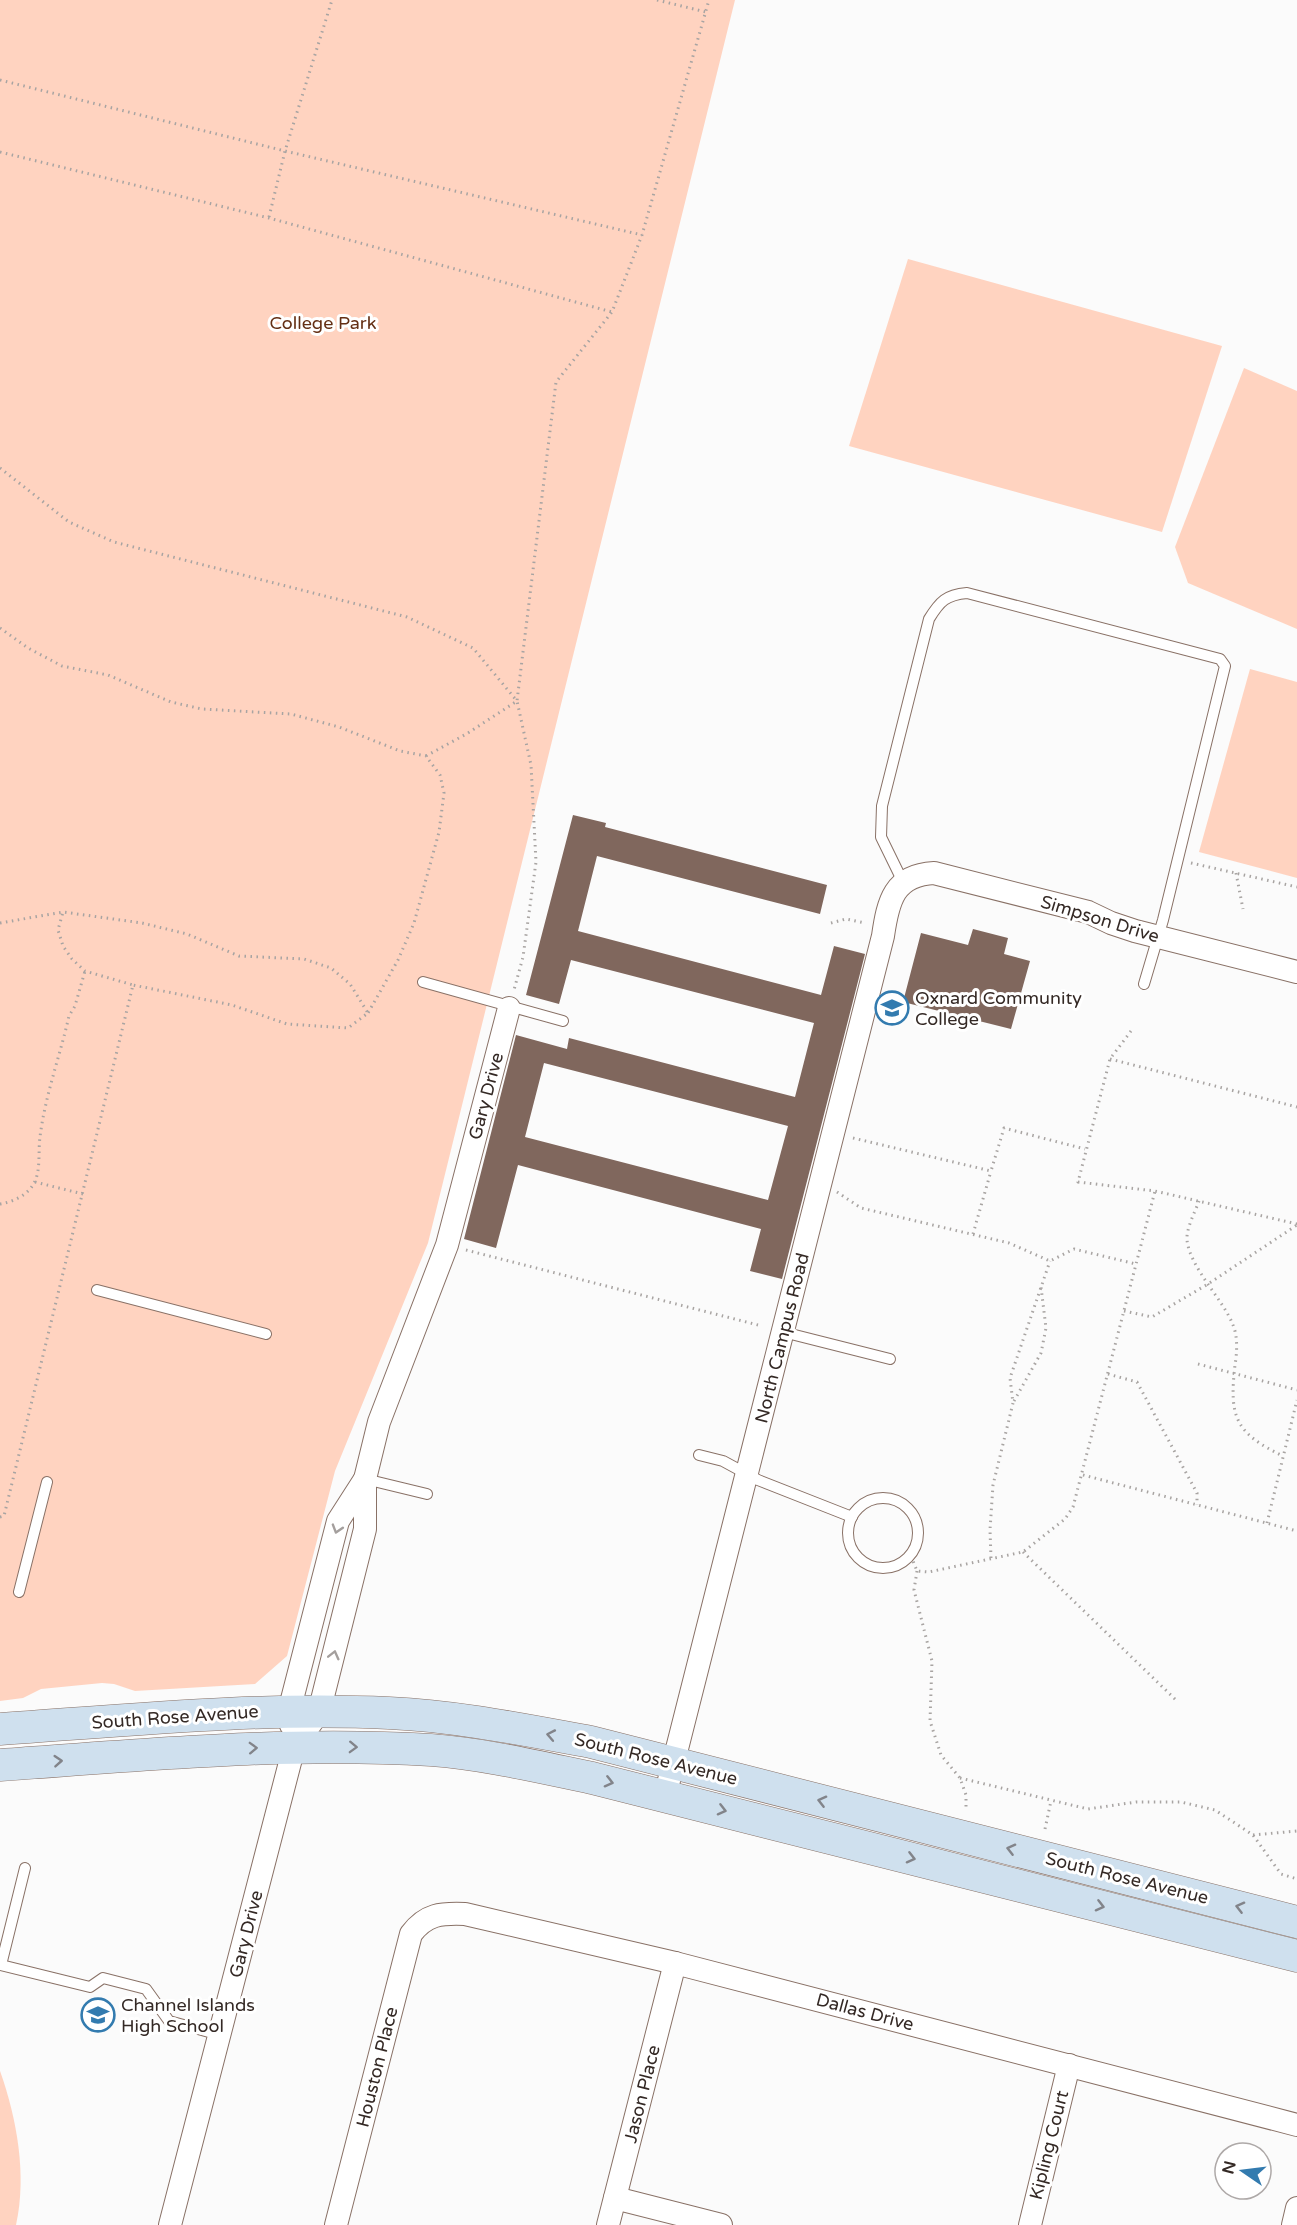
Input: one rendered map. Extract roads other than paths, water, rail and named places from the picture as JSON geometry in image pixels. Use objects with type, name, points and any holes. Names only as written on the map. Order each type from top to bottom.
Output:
[{"type":"main road","name":"South Rose Avenue","points":[[0,1729],[266,1711],[391,1713],[491,1724],[591,1742],[1297,1922]]},
{"type":"main road","name":"South Rose Avenue","points":[[0,1765],[251,1747],[433,1750],[497,1759],[592,1778],[1297,1956]]},
{"type":"street","name":"Simpson Drive","points":[[903,882],[918,874],[934,873],[1088,912],[1111,923],[1158,937],[1297,972]]},
{"type":"street","name":"North Campus Road","points":[[665,1796],[883,936],[887,907],[903,882]]},
{"type":"street","name":"Gary Drive","points":[[170,2225],[294,1747],[319,1712],[365,1529],[365,1479],[379,1422],[447,1245],[509,1008]]},
{"type":"street","name":"Gary Drive","points":[[294,1747],[289,1711],[338,1521],[365,1479]]},
{"type":"street","name":"Dallas Drive","points":[[431,1917],[448,1913],[465,1914],[675,1963],[1297,2125]]},
{"type":"street","name":"Houston Place","points":[[336,2225],[411,1934],[419,1924],[431,1917]]},
{"type":"street","name":"Jason Place","points":[[608,2225],[675,1963]]},
{"type":"street","name":"Kipling Court","points":[[1030,2225],[1069,2065]]},
{"type":"street","points":[[615,2198],[721,2225]]},
{"type":"street","points":[[1293,2225],[1297,2208]]},
{"type":"lane","points":[[903,882],[881,837],[882,806],[929,619],[939,603],[952,594],[967,593],[1220,659],[1225,666],[1178,859],[1144,984]]},
{"type":"lane","points":[[423,982],[509,1008],[563,1021]]},
{"type":"lane","points":[[97,1290],[267,1334]]},
{"type":"lane","points":[[783,1332],[890,1359]]},
{"type":"lane","points":[[699,1455],[723,1461],[758,1480],[852,1517]]},
{"type":"lane","points":[[365,1479],[427,1494]]},
{"type":"lane","points":[[19,1592],[47,1482]]},
{"type":"lane","points":[[880,1498],[902,1503],[911,1511],[917,1522],[918,1534],[911,1556],[902,1564],[880,1569],[859,1560],[848,1539],[848,1528],[852,1517],[859,1507],[869,1501],[880,1498]]},
{"type":"lane","points":[[25,1868],[1,1965],[90,1987],[103,1978],[146,1989],[169,2021],[220,2035]]},
{"type":"place","name":"Oxnard Community College","points":[[892,1008]]},
{"type":"place","name":"Channel Islands High School","points":[[98,2015]]},
{"type":"park label","name":"College Park","points":[[323,323]]}]
